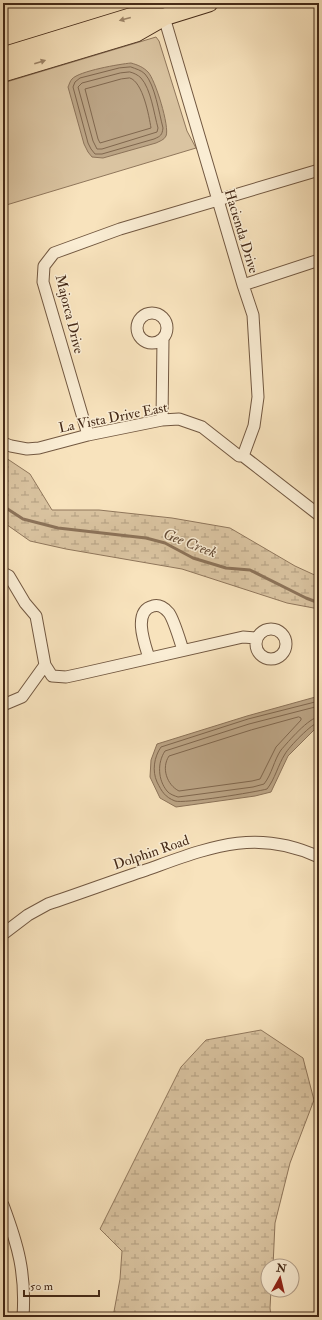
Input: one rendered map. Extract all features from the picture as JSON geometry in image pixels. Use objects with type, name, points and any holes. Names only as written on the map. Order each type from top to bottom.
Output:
[{"type":"main road","points":[[3,73],[136,33],[164,17],[209,3]]},
{"type":"main road","points":[[3,56],[130,17],[164,17]]},
{"type":"street","name":"Hacienda Drive","points":[[164,17],[217,200],[253,315],[258,397],[254,426],[243,456]]},
{"type":"street","points":[[217,200],[319,170]]},
{"type":"street","name":"Majorca Drive","points":[[88,435],[48,302],[43,282],[44,266],[54,253],[120,229],[217,200]]},
{"type":"street","points":[[243,285],[319,260]]},
{"type":"street","points":[[162,420],[163,338]]},
{"type":"street","name":"La Vista Drive East","points":[[3,443],[11,446],[33,449],[88,435],[162,420],[179,419],[202,427],[239,456],[243,456],[319,515]]},
{"type":"street","points":[[3,573],[9,576],[25,603],[36,616],[45,665],[52,676],[66,677],[243,637],[257,638]]},
{"type":"street","points":[[149,658],[144,643],[142,614],[147,608],[154,605],[161,606],[169,613],[183,650]]},
{"type":"street","points":[[3,705],[22,697],[45,665]]},
{"type":"street","name":"Dolphin Road","points":[[3,934],[28,915],[48,904],[208,848],[239,842],[264,842],[287,846],[319,857]]},
{"type":"street","points":[[3,1206],[14,1232],[20,1254],[23,1279],[23,1317]]},
{"type":"green space","points":[[156,37],[159,41],[187,131],[196,148],[3,206],[3,83]]},
{"type":"green space","points":[[3,456],[30,474],[52,510],[99,510],[172,518],[230,528],[295,566],[319,577],[319,609],[287,603],[182,569],[66,549],[30,541],[3,522]]},
{"type":"green space","points":[[261,1030],[303,1058],[314,1100],[290,1163],[275,1223],[273,1258],[260,1258],[260,1298],[271,1298],[271,1317],[113,1317],[120,1279],[122,1251],[100,1229],[181,1067],[206,1040]]},
{"type":"water","points":[[131,63],[138,65],[151,76],[164,114],[167,131],[166,136],[156,143],[103,158],[92,157],[84,144],[68,87],[72,79],[83,73],[100,68]]},
{"type":"water","points":[[319,696],[319,725],[288,756],[271,792],[255,796],[176,807],[160,798],[150,777],[151,760],[157,744],[247,716]]},
{"type":"waterway","name":"Gee Creek","points":[[3,506],[23,519],[58,528],[146,538],[165,543],[193,558],[226,568],[250,570],[319,603]]}]
